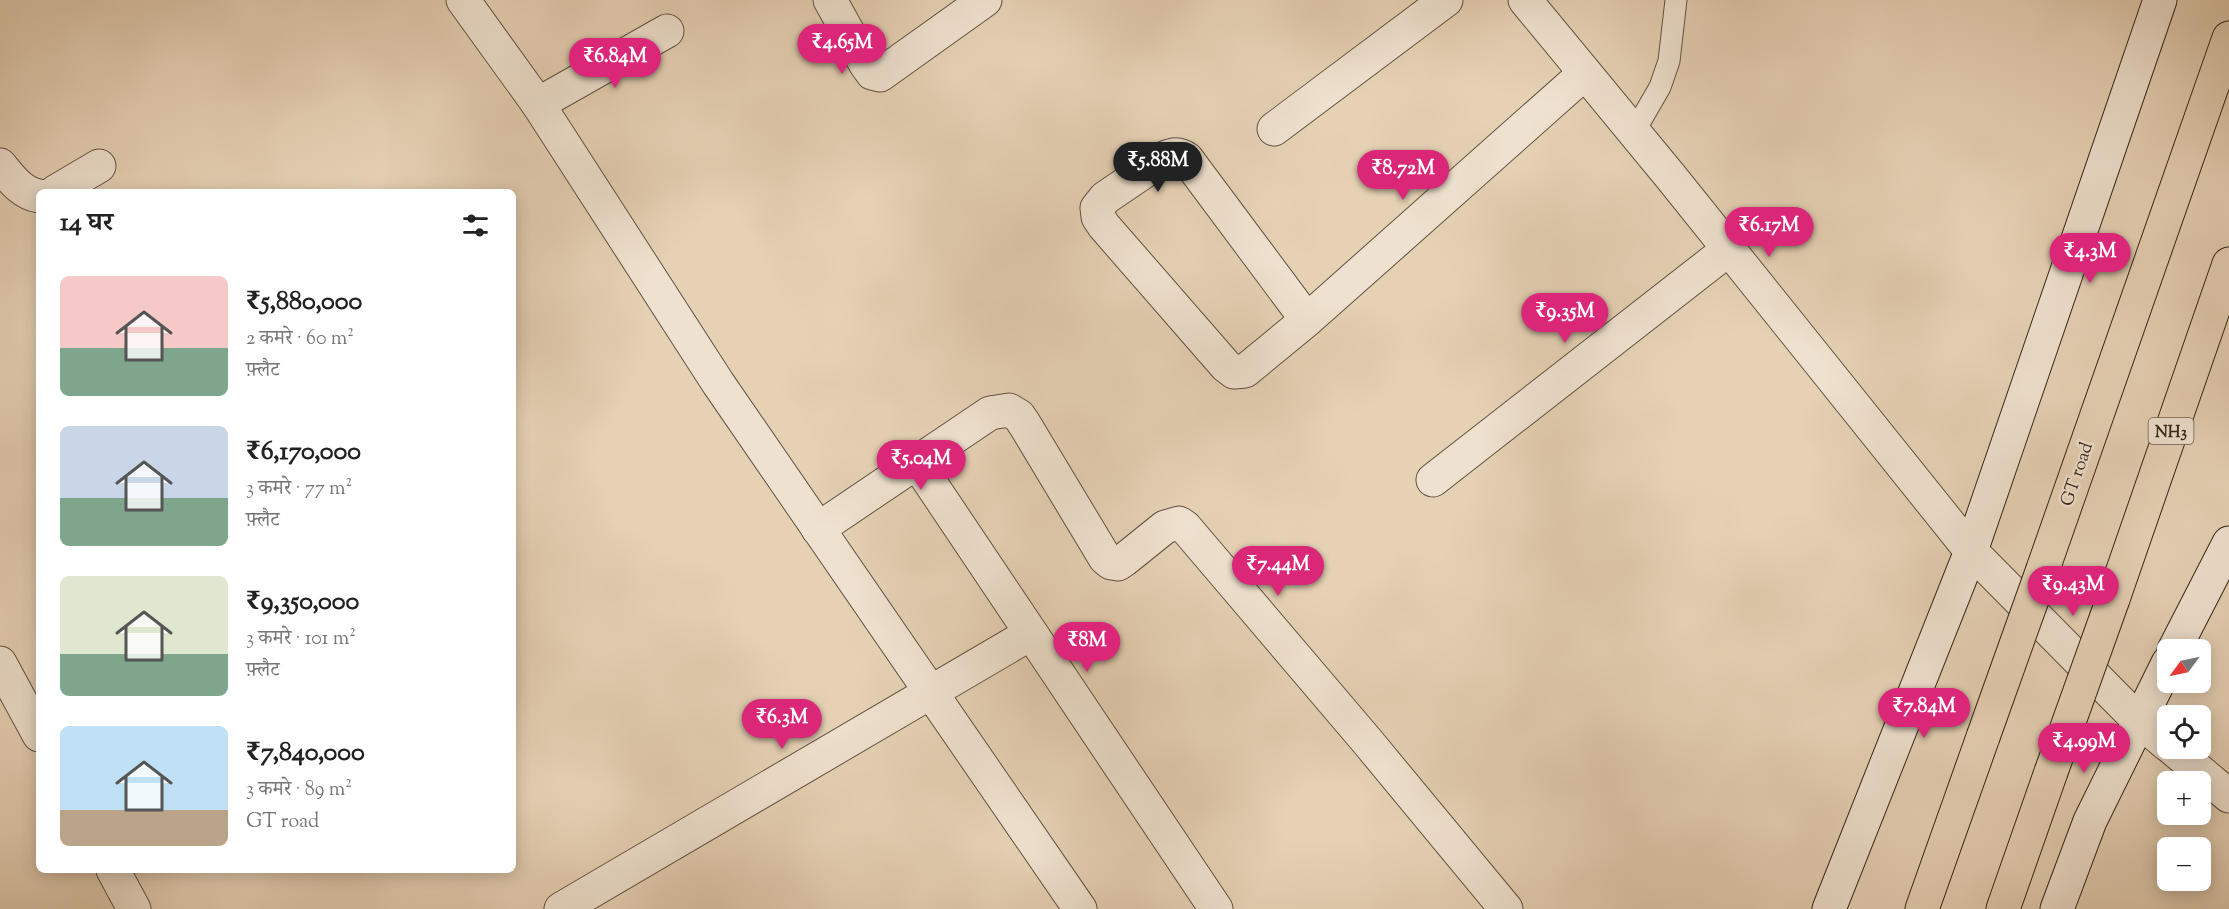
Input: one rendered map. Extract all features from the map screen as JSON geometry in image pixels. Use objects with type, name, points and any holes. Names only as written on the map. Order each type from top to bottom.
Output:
[{"type":"highway","name":"GT road","points":[[1922,909],[2229,38]]},
{"type":"highway","name":"NH3","points":[[2003,909],[2229,264]]},
{"type":"street","points":[[462,0],[538,104],[718,383],[1080,909]]},
{"type":"street","points":[[830,0],[865,63],[872,73],[880,75],[985,0]]},
{"type":"street","points":[[1274,129],[1446,0]]},
{"type":"street","points":[[1525,0],[1729,249],[1971,551],[2138,720],[2157,736]]},
{"type":"street","points":[[1829,909],[1971,551],[2160,0]]},
{"type":"street","points":[[538,104],[667,31]]},
{"type":"street","points":[[1308,320],[1181,154],[1172,154],[1164,158],[1105,198],[1097,208],[1098,217],[1104,226],[1226,366],[1234,372],[1245,371],[1308,320],[1585,73]]},
{"type":"street","points":[[0,165],[19,186],[29,194],[36,195]]},
{"type":"street","points":[[60,189],[99,166]]},
{"type":"street","points":[[1433,480],[1729,249]]},
{"type":"street","points":[[818,529],[990,413],[1009,410],[1019,416],[1105,558],[1111,563],[1118,564],[1165,527],[1179,523],[1367,741],[1506,909]]},
{"type":"street","points":[[917,464],[1216,909]]},
{"type":"street","points":[[2180,639],[2229,543]]},
{"type":"street","points":[[561,909],[1030,634]]},
{"type":"street","points":[[0,663],[36,729]]},
{"type":"street","points":[[2057,909],[2090,821],[2157,684]]},
{"type":"street","points":[[2185,759],[2229,796]]},
{"type":"street","points":[[114,873],[134,909]]},
{"type":"lane","points":[[1634,132],[1660,87],[1666,70],[1674,31],[1676,0]]}]
